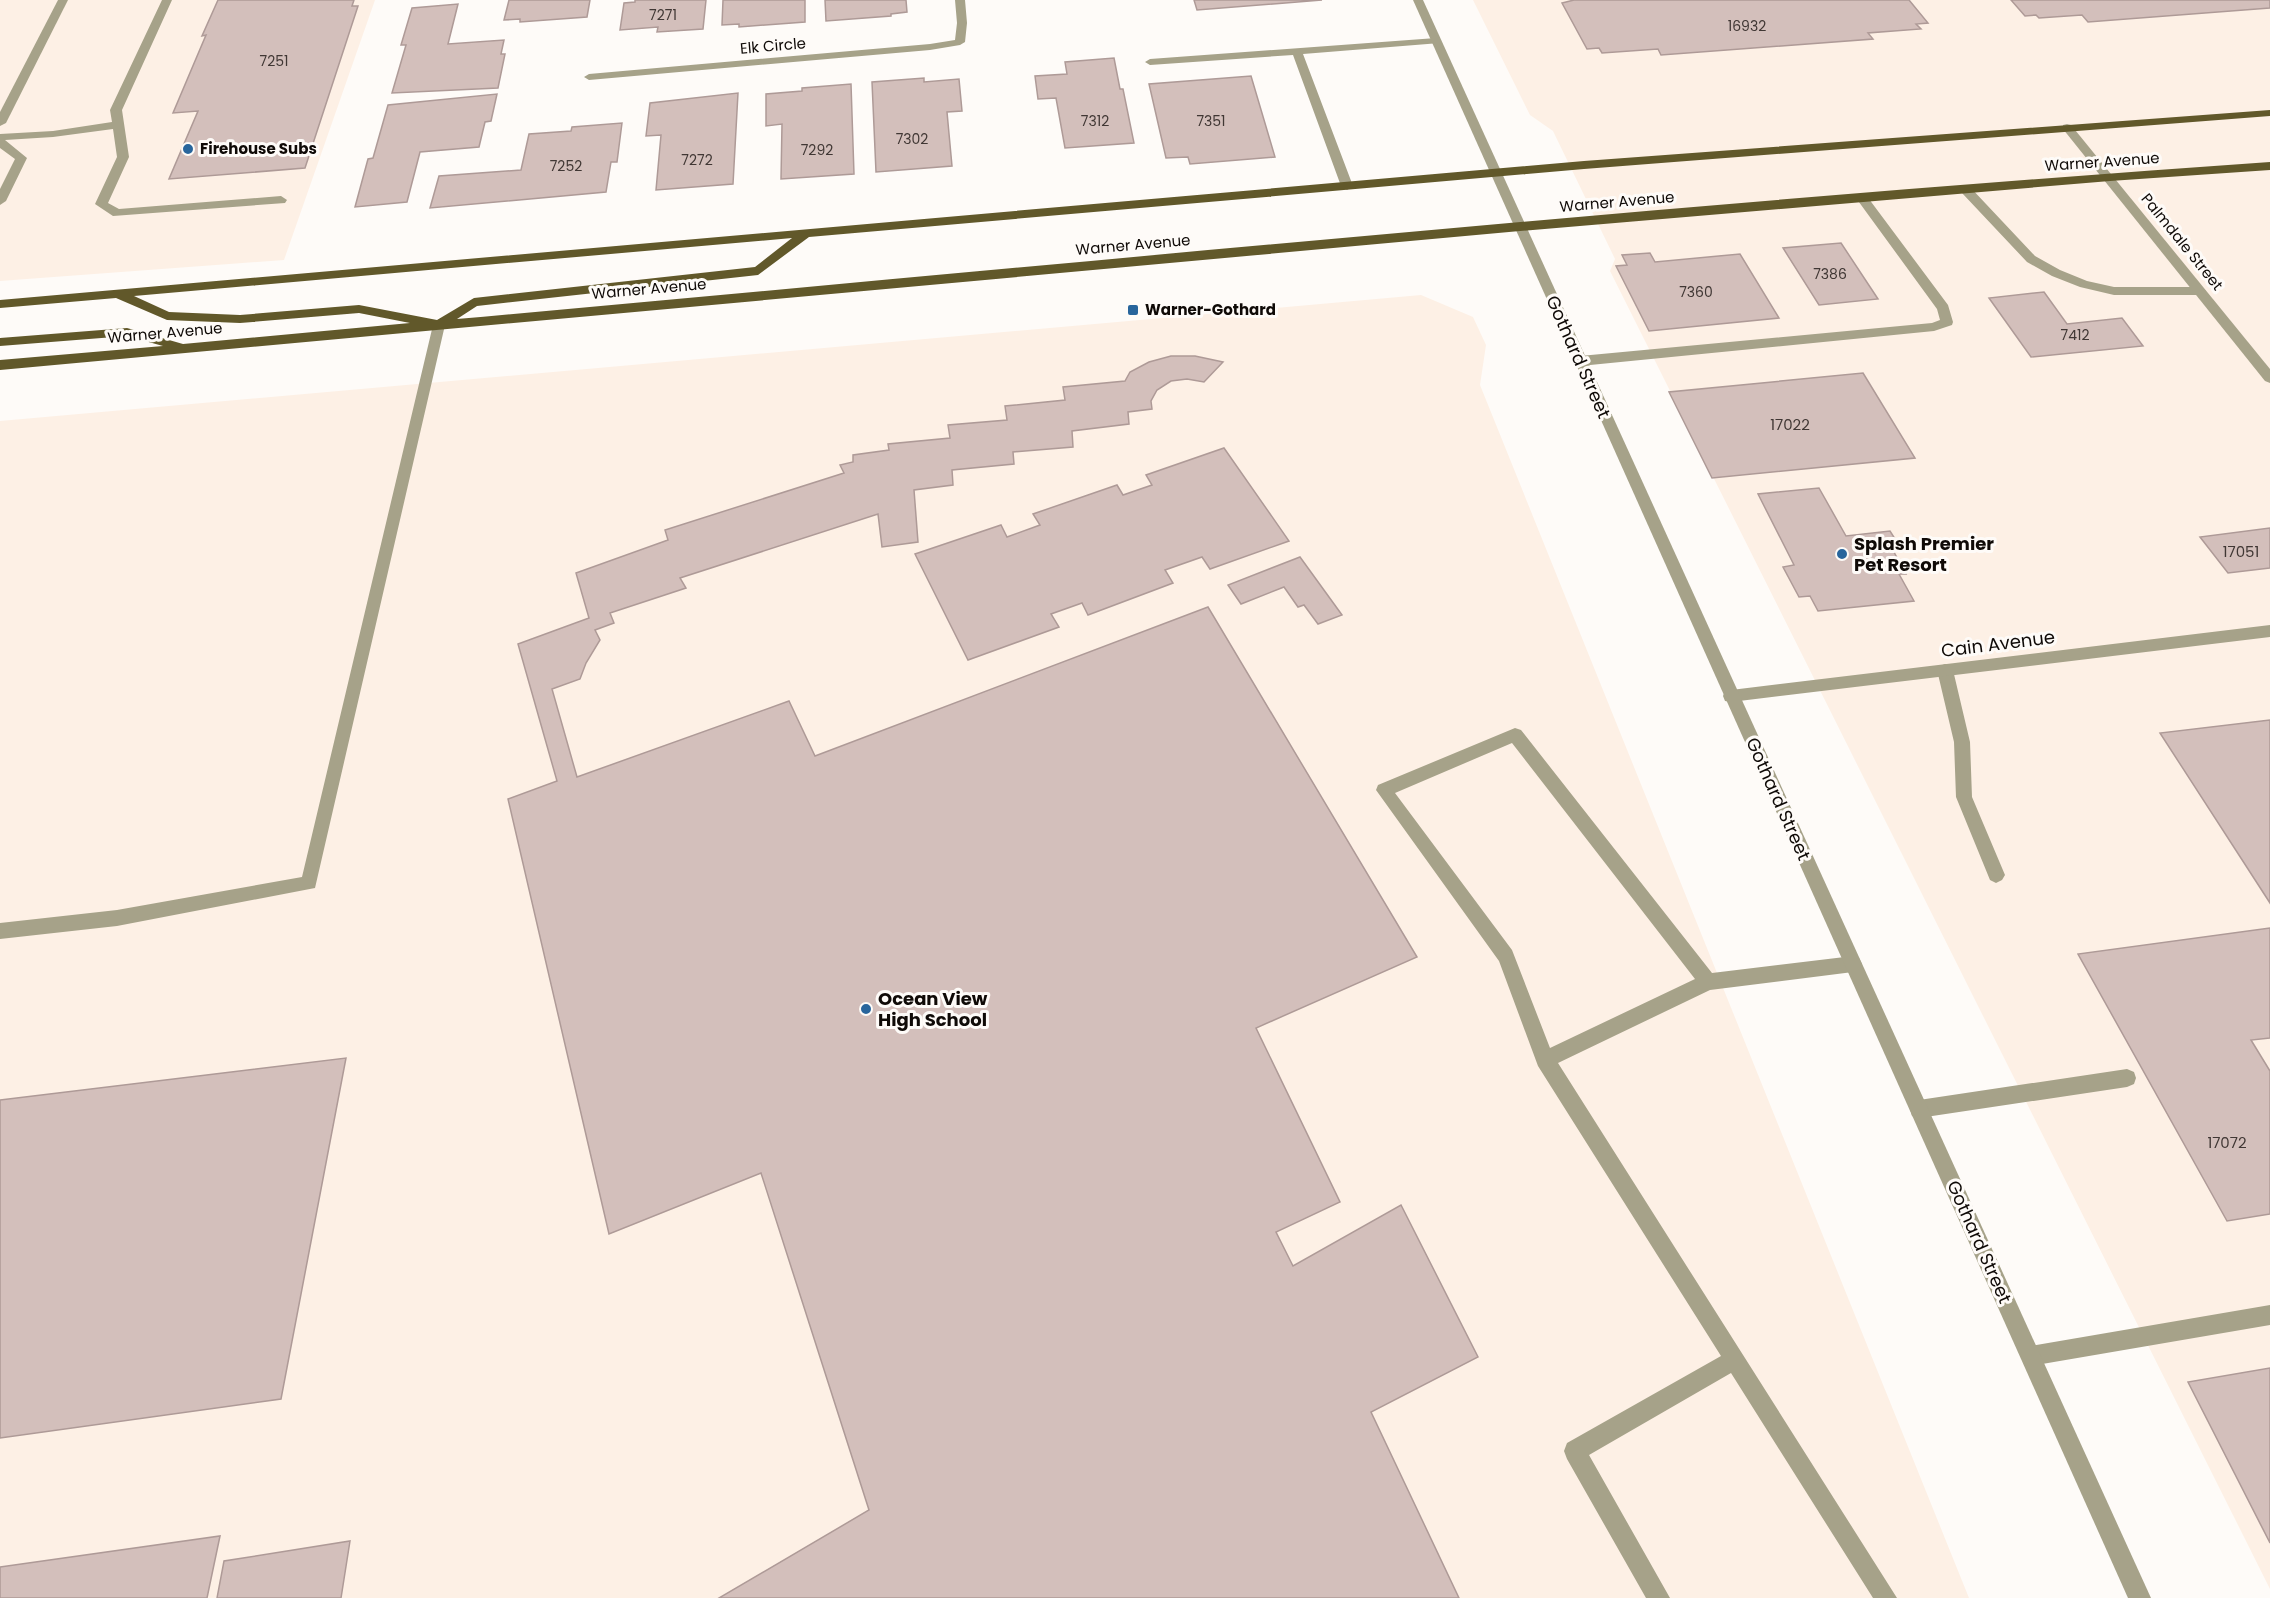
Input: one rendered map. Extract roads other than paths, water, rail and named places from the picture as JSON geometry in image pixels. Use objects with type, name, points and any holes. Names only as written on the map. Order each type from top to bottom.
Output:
[{"type":"main road","points":[[0,304],[1496,173],[2270,113]]},
{"type":"main road","name":"Warner Avenue","points":[[0,365],[1520,227],[2110,177],[2270,166]]},
{"type":"main road","points":[[117,294],[167,316],[240,319],[359,309],[439,325],[474,302],[758,271],[805,234]]},
{"type":"main road","points":[[0,342],[127,332],[189,348]]},
{"type":"street","points":[[0,123],[63,0]]},
{"type":"street","points":[[167,0],[116,110],[123,157],[101,204],[117,213],[281,200]]},
{"type":"street","name":"Elk Circle","points":[[589,77],[930,47],[960,42],[963,24],[960,0]]},
{"type":"street","name":"Gothard Street","points":[[1418,0],[2140,1598]]},
{"type":"street","points":[[1150,62],[1436,41]]},
{"type":"street","points":[[1297,51],[1347,186]]},
{"type":"street","points":[[0,136],[53,134],[118,125]]},
{"type":"street","name":"Palmdale Street","points":[[2067,127],[2110,177],[2270,378]]},
{"type":"street","points":[[0,142],[21,158],[0,201]]},
{"type":"street","points":[[1966,190],[2031,259],[2056,273],[2084,284],[2114,291],[2200,291]]},
{"type":"street","points":[[1580,361],[1934,327],[1947,322],[1943,308],[1862,198]]},
{"type":"street","points":[[0,931],[117,918],[309,883],[439,325]]},
{"type":"street","name":"Cain Avenue","points":[[1731,696],[2270,631]]},
{"type":"street","points":[[1945,670],[1962,742],[1964,797],[1996,875]]},
{"type":"street","points":[[1708,982],[1515,735],[1384,790],[1506,956],[1545,1060],[1886,1598]]},
{"type":"street","points":[[1545,1060],[1708,982],[1852,964]]},
{"type":"street","points":[[1919,1109],[2127,1078]]},
{"type":"street","points":[[2031,1356],[2270,1315]]},
{"type":"street","points":[[1659,1598],[1575,1451],[1735,1359]]},
{"type":"place","name":"Firehouse Subs","points":[[188,149]]},
{"type":"place","name":"Warner-Gothard","points":[[1133,310]]},
{"type":"place","name":"Splash Premier Pet Resort","points":[[1842,554]]},
{"type":"place","name":"Ocean View High School","points":[[866,1009]]}]
